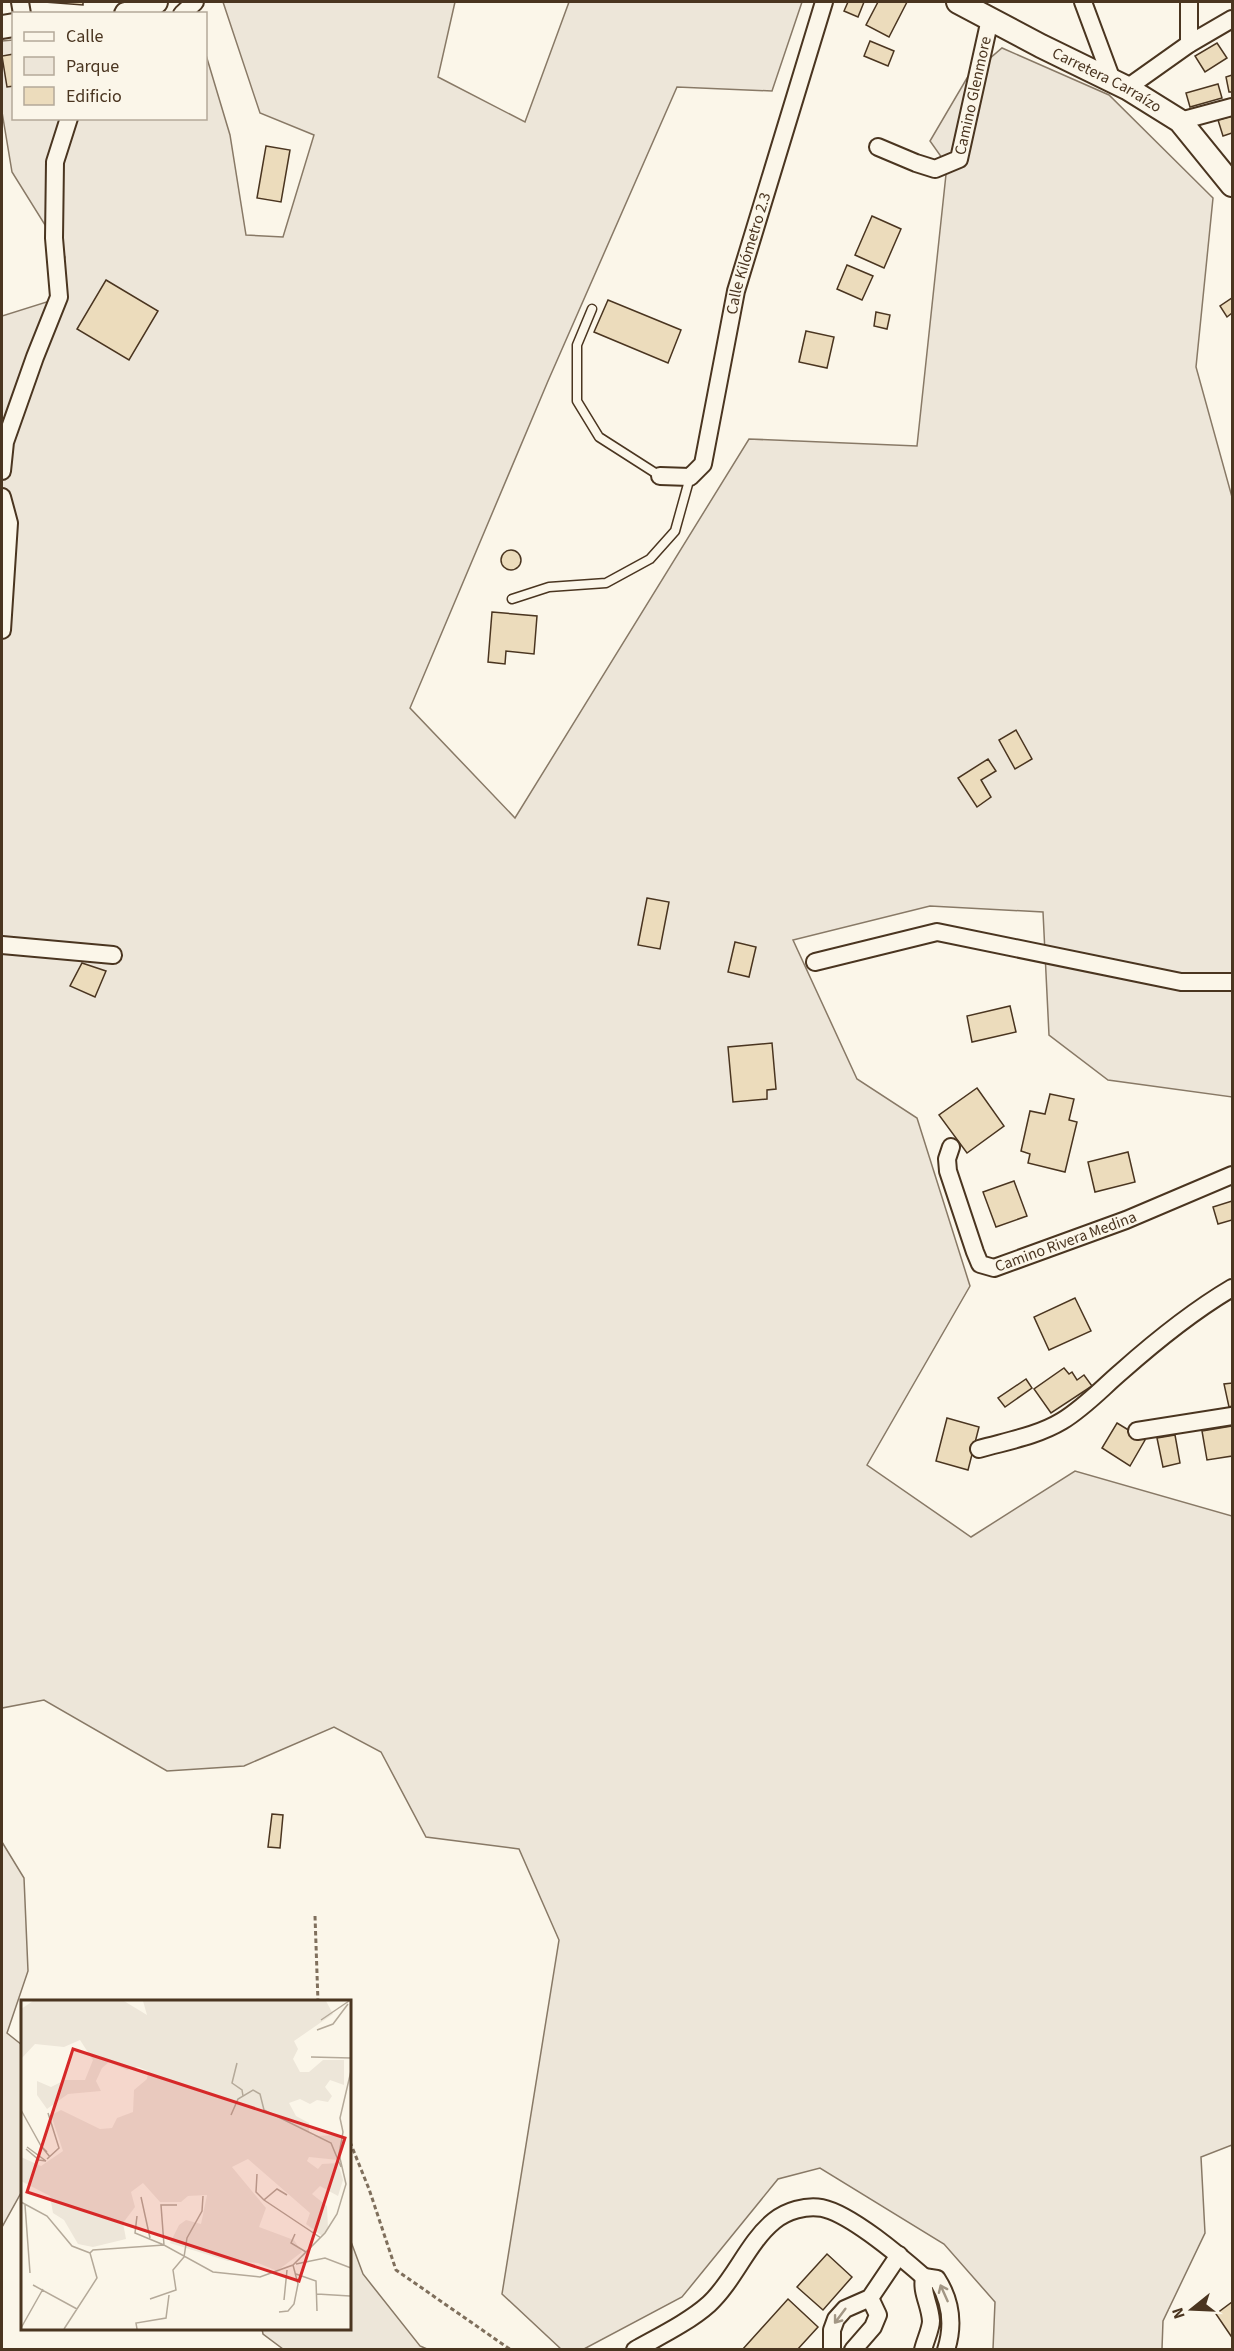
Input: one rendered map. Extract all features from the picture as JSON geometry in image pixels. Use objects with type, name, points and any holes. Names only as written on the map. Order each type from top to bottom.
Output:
[{"type":"street","points":[[141,12],[156,2]]},
{"type":"street","name":"Calle Kilómetro 2.3","points":[[690,477],[703,465],[736,291],[824,2]]},
{"type":"street","name":"Carretera Carraízo","points":[[958,2],[1119,84],[1180,121],[1233,185]]},
{"type":"street","points":[[1083,2],[1119,84],[1233,19]]},
{"type":"street","points":[[1189,2],[1189,44]]},
{"type":"street","name":"Camino Glenmore","points":[[878,147],[935,169],[959,159],[990,19]]},
{"type":"street","points":[[1180,121],[1233,107]]},
{"type":"street","points":[[2,471],[5,442],[59,297],[54,238],[55,162],[68,120]]},
{"type":"street","points":[[660,476],[690,477]]},
{"type":"street","points":[[2,497],[9,523],[2,630]]},
{"type":"street","points":[[815,962],[937,932],[1181,982],[1233,982]]},
{"type":"street","points":[[2,945],[113,955]]},
{"type":"street","name":"Camino Rivera Medina","points":[[951,1147],[947,1159],[948,1171],[975,1252],[980,1264],[994,1268],[1126,1220],[1233,1175]]},
{"type":"street","points":[[979,1449],[1047,1429],[1062,1421],[1096,1396],[1121,1371],[1184,1319],[1233,1288]]},
{"type":"street","points":[[1137,1431],[1233,1416]]},
{"type":"street","points":[[635,2349],[672,2329],[709,2304],[774,2221],[804,2208],[823,2208],[856,2226],[898,2255],[924,2277],[937,2279],[950,2305],[950,2336],[946,2349]]},
{"type":"street","points":[[832,2349],[832,2330],[836,2319],[845,2309],[870,2298],[898,2255]]},
{"type":"street","points":[[923,2349],[931,2323],[922,2289],[924,2277]]},
{"type":"street","points":[[853,2349],[859,2346],[873,2327],[878,2315],[870,2298]]},
{"type":"lane","points":[[592,309],[577,345],[577,401],[599,437],[660,476]]},
{"type":"lane","points":[[512,599],[549,587],[606,584],[650,559],[675,531],[690,477]]},
{"type":"path","points":[[315,1916],[318,2000]]},
{"type":"path","points":[[351,2144],[369,2189],[396,2270],[511,2349]]},
{"type":"green space","points":[[223,2],[455,2],[438,77],[525,122],[569,2],[802,2],[772,91],[677,87],[548,381],[410,708],[515,818],[749,439],[917,446],[947,165],[930,141],[967,78],[1002,48],[1109,95],[1213,198],[1196,367],[1232,497],[1232,1097],[1108,1080],[1049,1035],[1043,912],[930,906],[793,940],[857,1079],[917,1118],[970,1286],[867,1465],[971,1537],[1075,1471],[1232,1516],[1232,2145],[1201,2157],[1205,2233],[1163,2321],[1162,2349],[993,2349],[995,2302],[944,2244],[820,2168],[778,2179],[682,2297],[584,2349],[561,2349],[502,2294],[559,1940],[519,1849],[426,1837],[381,1752],[334,1727],[244,1766],[167,1771],[44,1700],[2,1708],[2,316],[50,301],[65,257],[12,172],[2,112],[2,41],[12,40],[12,120],[207,120],[207,58],[230,135],[246,235],[283,237],[314,135],[260,113]]},
{"type":"green space","points":[[2,1842],[24,1878],[28,1971],[7,2033],[21,2044],[21,2193],[2,2227]]},
{"type":"green space","points":[[351,2242],[363,2274],[420,2346],[427,2349],[283,2349],[263,2334],[262,2330],[351,2330]]},
{"type":"building","points":[[44,2],[83,2],[83,5]]},
{"type":"building","points":[[848,2],[864,2],[858,17],[844,11]]},
{"type":"building","points":[[878,2],[907,2],[889,37],[866,25]]},
{"type":"building","points":[[870,41],[894,51],[888,66],[864,56]]},
{"type":"building","points":[[1217,43],[1227,58],[1205,72],[1195,56]]},
{"type":"building","points":[[12,54],[12,86],[7,87],[2,56]]},
{"type":"building","points":[[1232,75],[1232,92],[1229,92],[1226,77]]},
{"type":"building","points":[[1218,84],[1222,98],[1190,107],[1186,93]]},
{"type":"building","points":[[1232,116],[1232,133],[1223,136],[1218,120]]},
{"type":"building","points":[[266,146],[290,150],[281,202],[257,198]]},
{"type":"building","points":[[872,216],[901,229],[884,268],[855,255]]},
{"type":"building","points":[[847,265],[873,276],[862,300],[837,289]]},
{"type":"building","points":[[106,280],[158,311],[129,360],[77,329]]},
{"type":"building","points":[[1232,298],[1232,313],[1227,317],[1220,306]]},
{"type":"building","points":[[608,300],[681,330],[668,363],[594,332]]},
{"type":"building","points":[[876,312],[890,315],[887,329],[874,326]]},
{"type":"building","points":[[806,331],[834,337],[827,368],[799,362]]},
{"type":"building","points":[[507,550],[515,550],[521,556],[521,564],[515,570],[507,570],[501,564],[501,556]]},
{"type":"building","points":[[492,612],[537,616],[534,654],[506,651],[505,664],[488,662]]},
{"type":"building","points":[[1016,730],[1032,759],[1015,769],[999,740]]},
{"type":"building","points":[[988,759],[996,771],[981,780],[991,797],[977,807],[958,778]]},
{"type":"building","points":[[647,898],[669,902],[660,949],[638,945]]},
{"type":"building","points":[[735,942],[756,947],[749,977],[728,972]]},
{"type":"building","points":[[82,963],[106,971],[95,997],[70,986]]},
{"type":"building","points":[[1010,1006],[1016,1032],[972,1042],[967,1016]]},
{"type":"building","points":[[772,1043],[776,1089],[767,1090],[767,1099],[733,1102],[728,1047]]},
{"type":"building","points":[[977,1088],[1004,1126],[967,1153],[939,1115]]},
{"type":"building","points":[[1050,1094],[1074,1099],[1069,1120],[1077,1122],[1065,1172],[1028,1163],[1030,1154],[1021,1151],[1030,1111],[1045,1114]]},
{"type":"building","points":[[1128,1152],[1135,1182],[1095,1192],[1088,1162]]},
{"type":"building","points":[[1014,1181],[1027,1216],[996,1227],[983,1192]]},
{"type":"building","points":[[1232,1201],[1232,1220],[1218,1224],[1213,1207]]},
{"type":"building","points":[[1075,1298],[1091,1331],[1049,1350],[1034,1317]]},
{"type":"building","points":[[1064,1368],[1069,1374],[1072,1372],[1077,1380],[1084,1375],[1092,1386],[1051,1413],[1034,1389]]},
{"type":"building","points":[[1026,1379],[1032,1388],[1005,1407],[998,1398]]},
{"type":"building","points":[[1232,1383],[1232,1406],[1229,1407],[1224,1384]]},
{"type":"building","points":[[947,1418],[979,1427],[968,1470],[936,1461]]},
{"type":"building","points":[[1117,1423],[1145,1440],[1130,1466],[1102,1448]]},
{"type":"building","points":[[1232,1426],[1232,1456],[1207,1460],[1202,1431]]},
{"type":"building","points":[[1175,1435],[1180,1463],[1163,1467],[1157,1438]]},
{"type":"building","points":[[272,1814],[283,1815],[280,1848],[268,1847]]},
{"type":"building","points":[[827,2254],[852,2277],[823,2310],[797,2287]]},
{"type":"building","points":[[788,2299],[818,2327],[797,2350],[742,2350]]},
{"type":"building","points":[[1232,2302],[1232,2335],[1231,2336],[1216,2314]]}]
